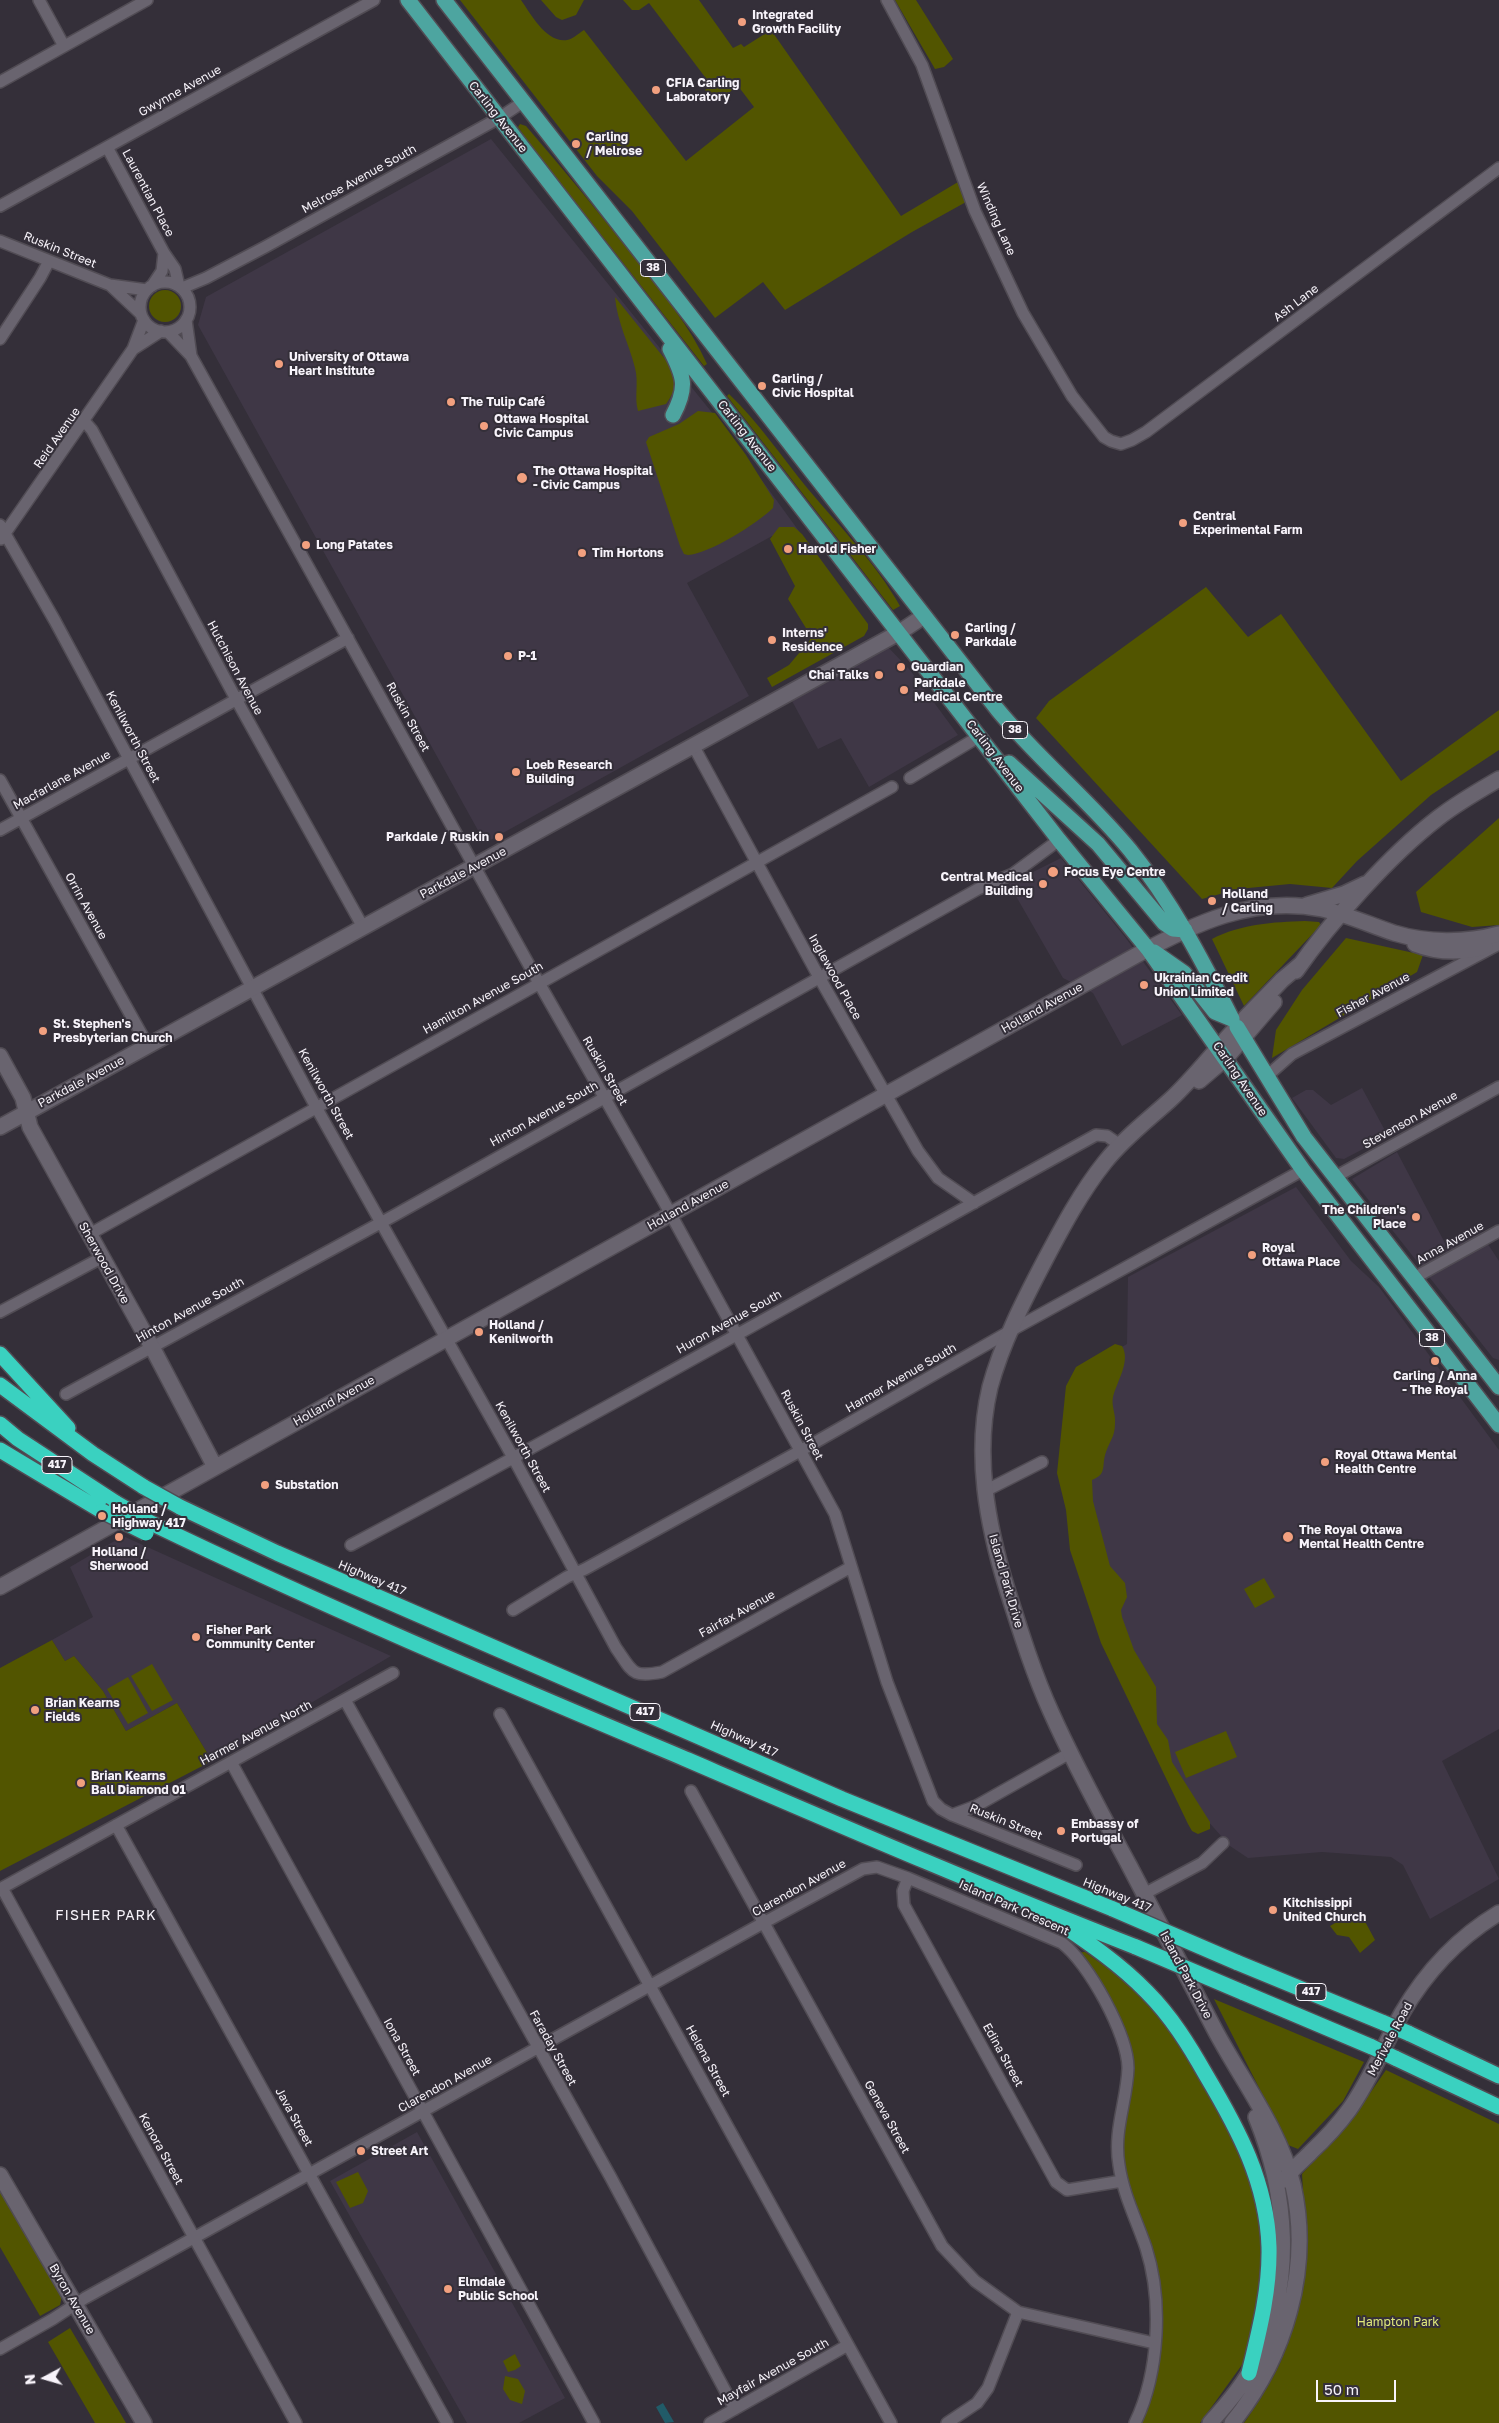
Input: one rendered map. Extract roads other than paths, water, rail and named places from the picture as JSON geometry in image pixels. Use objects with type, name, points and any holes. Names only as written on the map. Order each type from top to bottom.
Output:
[{"type":"highway","points":[[0,1354],[93,1454]]},
{"type":"highway","name":"Highway 417","points":[[0,1385],[93,1454],[144,1487],[180,1507],[277,1553],[842,1799],[1113,1909],[1408,2033],[1499,2076]]},
{"type":"highway","name":"417","points":[[0,1424],[18,1439],[116,1503],[149,1528],[1035,1908],[1136,1947],[1372,2047],[1499,2107]]},
{"type":"highway","points":[[0,1450],[102,1511],[149,1528]]},
{"type":"highway","points":[[1035,1908],[1106,1956],[1157,2002],[1190,2048],[1242,2138],[1262,2193],[1269,2248],[1266,2294],[1249,2374]]},
{"type":"main road","name":"Carling Avenue","points":[[408,0],[900,632],[1059,840],[1148,949],[1223,1053],[1303,1170],[1499,1425]]},
{"type":"main road","name":"Carling Avenue","points":[[444,0],[924,616],[1022,738],[1101,818],[1130,851],[1162,893],[1185,930],[1237,1028],[1304,1136],[1497,1381]]},
{"type":"main road","points":[[648,309],[682,373],[683,393],[673,414]]},
{"type":"main road","name":"Parkdale Avenue","points":[[0,1127],[362,927],[694,747],[900,632],[924,616]]},
{"type":"main road","points":[[980,736],[1098,844],[1164,923],[1173,929],[1185,930]]},
{"type":"main road","points":[[1303,906],[1344,894],[1373,879],[1437,818],[1462,800],[1499,779]]},
{"type":"main road","name":"Island Park Drive","points":[[1232,2423],[1266,2374],[1282,2338],[1291,2306],[1296,2276],[1298,2233],[1295,2198],[1290,2173],[1275,2136],[1237,2071],[1070,1753],[1043,1692],[1018,1623],[996,1547],[985,1491],[983,1453],[986,1406],[993,1376],[1030,1289],[1061,1231],[1094,1176],[1120,1145],[1172,1098],[1191,1088],[1223,1053],[1237,1028],[1270,1007],[1301,964],[1373,879]]},
{"type":"main road","name":"Holland Avenue","points":[[0,1587],[1185,930],[1216,917],[1243,910],[1279,905],[1303,906],[1341,915],[1396,934],[1416,944],[1446,951],[1462,952],[1499,943]]},
{"type":"main road","name":"Holland Avenue","points":[[1396,934],[1461,941],[1499,934]]},
{"type":"main road","points":[[1148,949],[1177,966],[1195,985],[1215,1012],[1237,1028]]},
{"type":"main road","name":"Sherwood Drive","points":[[0,1056],[23,1098],[30,1127],[88,1235],[152,1347],[214,1467]]},
{"type":"main road","points":[[1383,1274],[1400,1260]]},
{"type":"main road","name":"Merivale Road","points":[[1290,2173],[1320,2144],[1350,2108],[1372,2072],[1402,2013],[1431,1972],[1454,1947],[1499,1913]]},
{"type":"main road","name":"Island Park Drive","points":[[1210,2423],[1249,2374],[1265,2339],[1279,2295],[1283,2247],[1280,2200],[1263,2135],[1237,2071]]},
{"type":"main road","points":[[1280,2200],[1283,2184],[1290,2173]]},
{"type":"main road","name":"Byron Avenue","points":[[0,2175],[144,2423]]},
{"type":"street","points":[[39,0],[64,46]]},
{"type":"street","points":[[0,82],[147,0]]},
{"type":"street","name":"Gwynne Avenue","points":[[0,206],[374,0]]},
{"type":"street","name":"Winding Lane","points":[[887,0],[922,65],[975,211],[1023,313],[1072,396],[1104,437]]},
{"type":"street","name":"Melrose Avenue South","points":[[180,287],[206,278],[499,118],[523,102]]},
{"type":"street","name":"Laurentian Place","points":[[107,147],[178,274],[180,287]]},
{"type":"street","name":"Ash Lane","points":[[1104,437],[1121,444],[1146,432],[1499,168]]},
{"type":"street","name":"Ruskin Street","points":[[0,241],[110,285],[149,288]]},
{"type":"street","name":"Laurentian Place","points":[[149,288],[162,271],[164,252]]},
{"type":"street","points":[[0,339],[49,261]]},
{"type":"street","points":[[190,307],[186,293],[180,287],[165,282],[149,288],[141,301],[143,317],[154,329],[165,332],[178,328],[186,320],[190,307],[206,278]]},
{"type":"street","name":"Ruskin Street","points":[[110,285],[143,317]]},
{"type":"street","name":"Reid Avenue","points":[[2,533],[85,422],[134,349],[143,317]]},
{"type":"street","name":"Ruskin Street","points":[[186,320],[191,356]]},
{"type":"street","name":"Ruskin Street","points":[[165,332],[191,356],[737,1333],[835,1514],[887,1682],[933,1800],[941,1809],[952,1815],[1076,1865]]},
{"type":"street","name":"Reid Avenue","points":[[134,349],[165,332]]},
{"type":"street","name":"Hutchison Avenue","points":[[85,422],[95,437],[236,699],[362,927]]},
{"type":"street","name":"Kenilworth Street","points":[[2,533],[56,621],[316,1107],[447,1338],[616,1648],[633,1672]]},
{"type":"street","name":"Macfarlane Avenue","points":[[0,830],[348,638]]},
{"type":"street","points":[[910,778],[980,736]]},
{"type":"street","name":"Inglewood Place","points":[[694,747],[819,977],[918,1151],[938,1178],[974,1203]]},
{"type":"street","name":"Orrin Avenue","points":[[0,780],[148,1046]]},
{"type":"street","name":"Hamilton Avenue South","points":[[88,1235],[892,787]]},
{"type":"street","name":"Hinton Avenue South","points":[[66,1394],[382,1222],[819,977],[978,890],[1008,876],[1059,840]]},
{"type":"street","name":"Fisher Avenue","points":[[1266,1077],[1292,1054],[1499,943]]},
{"type":"street","name":"Stevenson Avenue","points":[[1335,1177],[1499,1086]]},
{"type":"street","name":"Huron Avenue South","points":[[352,1545],[514,1459],[737,1333],[1096,1135],[1107,1136],[1120,1145]]},
{"type":"street","name":"Harmer Avenue South","points":[[513,1610],[576,1572],[800,1451],[1012,1330],[1303,1170]]},
{"type":"street","name":"Anna Avenue","points":[[1414,1278],[1499,1231]]},
{"type":"street","points":[[0,1312],[101,1258]]},
{"type":"street","points":[[985,1491],[1042,1462]]},
{"type":"street","name":"Fairfax Avenue","points":[[633,1672],[640,1676],[662,1672],[851,1567]]},
{"type":"street","name":"Harmer Avenue North","points":[[1,1888],[393,1673]]},
{"type":"street","name":"Faraday Street","points":[[345,1700],[537,2048],[615,2185],[735,2409]]},
{"type":"street","name":"Helena Street","points":[[500,1714],[891,2423]]},
{"type":"street","name":"Ruskin Street","points":[[952,1815],[976,1806],[1070,1753]]},
{"type":"street","name":"Iona Street","points":[[231,1762],[594,2423]]},
{"type":"street","name":"Geneva Street","points":[[691,1791],[765,1922],[942,2246],[975,2281],[1018,2312],[1154,2343]]},
{"type":"street","name":"Java Street","points":[[116,1825],[447,2423]]},
{"type":"street","points":[[1144,1894],[1198,1866],[1224,1843]]},
{"type":"street","name":"Clarendon Avenue","points":[[0,2349],[194,2238],[868,1867],[877,1867],[908,1878]]},
{"type":"street","name":"Island Park Crescent","points":[[908,1878],[1053,1938],[1068,1948],[1080,1961],[1117,2026],[1126,2053],[1127,2073],[1117,2132],[1117,2155],[1122,2181],[1150,2263],[1154,2292],[1154,2343],[1150,2374],[1139,2421]]},
{"type":"street","name":"Edina Street","points":[[908,1878],[903,1891],[904,1905],[1056,2182],[1067,2190],[1122,2181]]},
{"type":"street","name":"Kenora Street","points":[[1,1888],[296,2423]]},
{"type":"street","points":[[947,2423],[977,2403],[988,2388],[1018,2312]]},
{"type":"street","name":"Mayfair Avenue South","points":[[710,2423],[848,2345]]},
{"type":"water","points":[[663,2403],[674,2422],[665,2423],[656,2407]]},
{"type":"place","name":"Integrated Growth Facility","points":[[742,22]]},
{"type":"place","name":"CFIA Carling Laboratory","points":[[656,90]]},
{"type":"place","name":"Carling / Melrose","points":[[576,144]]},
{"type":"place","name":"University of Ottawa Heart Institute","points":[[279,364]]},
{"type":"place","name":"Carling / Civic Hospital","points":[[762,386]]},
{"type":"place","name":"The Tulip Café","points":[[451,402]]},
{"type":"place","name":"Ottawa Hospital Civic Campus","points":[[484,426]]},
{"type":"place","name":"The Ottawa Hospital - Civic Campus","points":[[522,478]]},
{"type":"place","name":"Central Experimental Farm","points":[[1183,523]]},
{"type":"place","name":"Long Patates","points":[[306,545]]},
{"type":"place","name":"Harold Fisher","points":[[788,549]]},
{"type":"place","name":"Tim Hortons","points":[[582,553]]},
{"type":"place","name":"Carling / Parkdale","points":[[955,635]]},
{"type":"place","name":"Interns' Residence","points":[[772,640]]},
{"type":"place","name":"P-1","points":[[508,656]]},
{"type":"place","name":"Guardian","points":[[901,667]]},
{"type":"place","name":"Chai Talks","points":[[879,675]]},
{"type":"place","name":"Parkdale Medical Centre","points":[[904,690]]},
{"type":"place","name":"Loeb Research Building","points":[[516,772]]},
{"type":"place","name":"Parkdale / Ruskin","points":[[499,837]]},
{"type":"place","name":"Focus Eye Centre","points":[[1053,872]]},
{"type":"place","name":"Central Medical Building","points":[[1043,884]]},
{"type":"place","name":"Holland / Carling","points":[[1212,901]]},
{"type":"place","name":"Ukrainian Credit Union Limited","points":[[1144,985]]},
{"type":"place","name":"St. Stephen's Presbyterian Church","points":[[43,1031]]},
{"type":"place","name":"The Children's Place","points":[[1416,1217]]},
{"type":"place","name":"Royal Ottawa Place","points":[[1252,1255]]},
{"type":"place","name":"Holland / Kenilworth","points":[[479,1332]]},
{"type":"place","name":"Carling / Anna - The Royal","points":[[1435,1361]]},
{"type":"place","name":"Royal Ottawa Mental Health Centre","points":[[1325,1462]]},
{"type":"place","name":"Substation","points":[[265,1485]]},
{"type":"place","name":"Holland / Highway 417","points":[[102,1516]]},
{"type":"place","name":"Holland / Sherwood","points":[[119,1537]]},
{"type":"place","name":"The Royal Ottawa Mental Health Centre","points":[[1288,1537]]},
{"type":"place","name":"Fisher Park Community Center","points":[[196,1637]]},
{"type":"place","name":"Brian Kearns Fields","points":[[35,1710]]},
{"type":"place","name":"Brian Kearns Ball Diamond 01","points":[[81,1783]]},
{"type":"place","name":"Embassy of Portugal","points":[[1061,1831]]},
{"type":"place","name":"Kitchissippi United Church","points":[[1273,1910]]},
{"type":"place","name":"Street Art","points":[[361,2151]]},
{"type":"place","name":"Elmdale Public School","points":[[448,2289]]},
{"type":"district","name":"FISHER PARK","points":[[106,1916]]},
{"type":"park label","name":"Hampton Park","points":[[1398,2322]]}]
